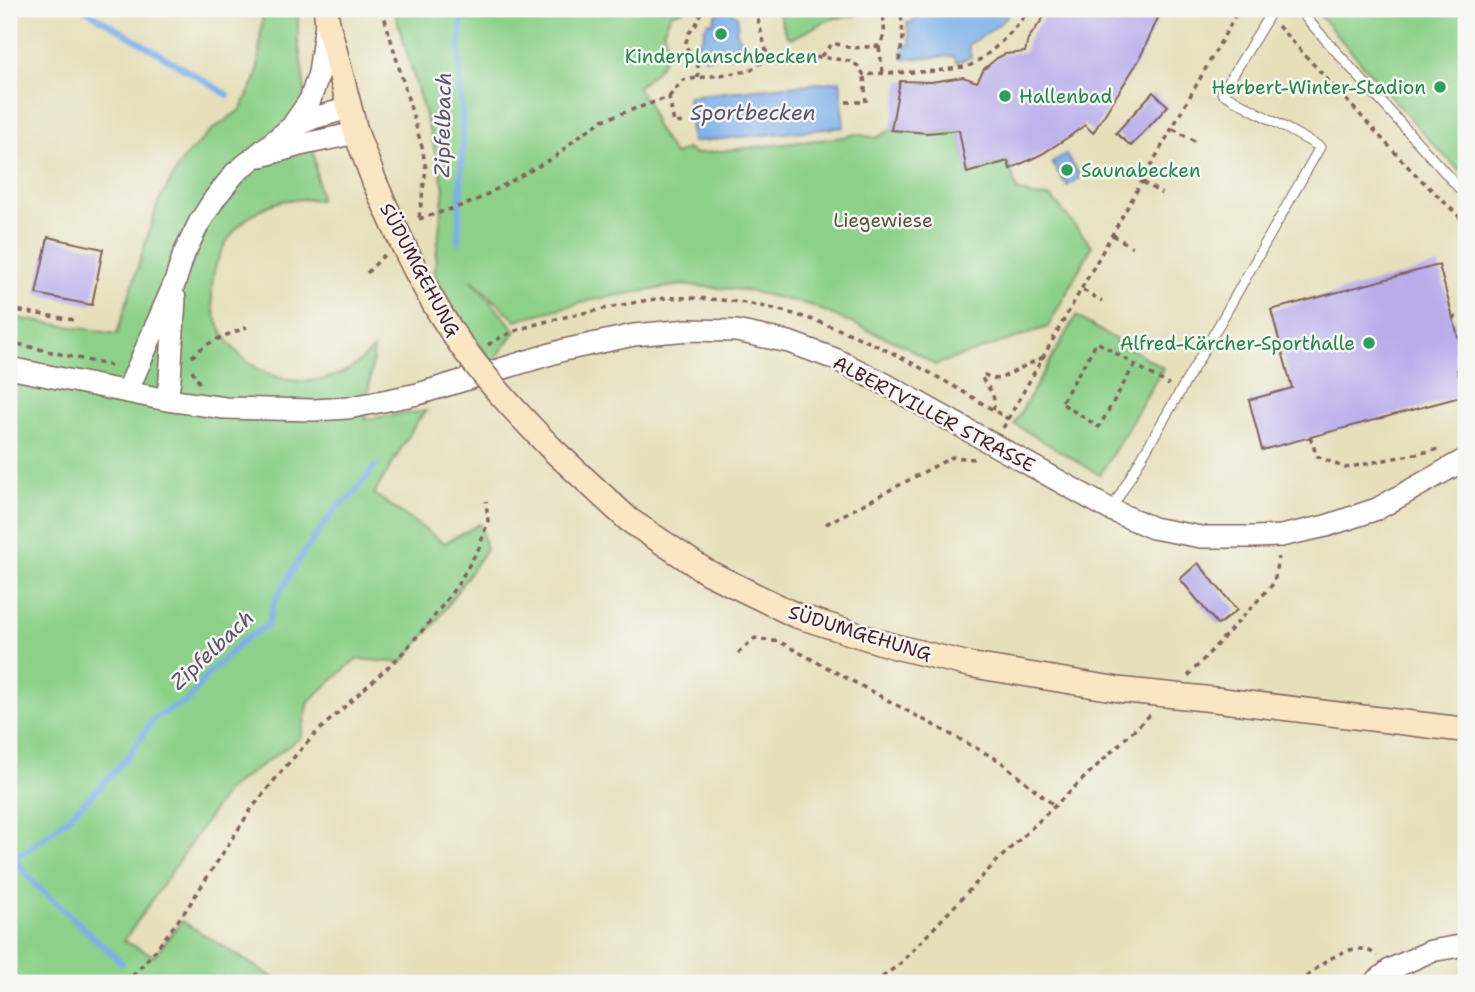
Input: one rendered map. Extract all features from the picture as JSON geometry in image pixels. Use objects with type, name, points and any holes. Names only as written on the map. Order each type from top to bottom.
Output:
[{"type":"main road","name":"SÜDUMGEHUNG","points":[[326,15],[356,133],[375,183],[432,299],[466,352],[503,398],[553,450],[629,520],[707,572],[795,615],[893,646],[971,665],[1122,690],[1466,730]]},
{"type":"street","points":[[289,129],[310,100],[318,73],[326,15]]},
{"type":"street","points":[[127,392],[199,223],[235,173],[289,129],[314,118],[349,108]]},
{"type":"street","points":[[253,158],[356,133]]},
{"type":"street","points":[[167,400],[175,282]]},
{"type":"street","name":"ALBERTVILLER STRASSE","points":[[9,368],[167,400],[225,408],[314,410],[348,408],[418,394],[564,350],[634,335],[689,330],[736,331],[789,342],[835,359],[1111,510],[1153,528],[1201,537],[1281,536],[1326,526],[1377,509],[1457,453]]},
{"type":"street","points":[[1374,983],[1391,969],[1431,951],[1466,945]]},
{"type":"lane","points":[[1298,9],[1466,196]]},
{"type":"lane","points":[[1111,510],[1320,147],[1222,93],[1271,13]]},
{"type":"path","points":[[382,9],[426,169],[419,219],[468,203],[519,177],[555,157],[603,120],[669,97],[682,80],[750,71],[760,63],[769,61],[779,65],[820,57],[850,61],[858,66],[864,75],[866,102],[846,102]]},
{"type":"path","points":[[698,78],[698,61],[685,45],[702,9]]},
{"type":"path","points":[[755,9],[769,61]]},
{"type":"path","points":[[882,9],[885,32],[879,46],[883,72]]},
{"type":"path","points":[[899,61],[903,37],[901,9]]},
{"type":"path","points":[[864,75],[970,66],[1004,40],[1030,9]]},
{"type":"path","points":[[1008,419],[1173,129],[1237,9]]},
{"type":"path","points":[[1271,13],[1412,171],[1466,223]]},
{"type":"path","points":[[820,57],[833,44],[851,48],[879,46]]},
{"type":"path","points":[[669,97],[674,123],[686,122]]},
{"type":"path","points":[[1173,129],[1196,142]]},
{"type":"path","points":[[1143,182],[1162,194]]},
{"type":"path","points":[[1113,235],[1132,247]]},
{"type":"path","points":[[367,273],[393,246]]},
{"type":"path","points":[[1083,289],[1102,300]]},
{"type":"path","points":[[9,309],[75,320]]},
{"type":"path","points":[[1452,318],[1466,314]]},
{"type":"path","points":[[200,384],[190,366],[191,358],[199,349],[247,327]]},
{"type":"path","points":[[9,342],[110,365]]},
{"type":"path","points":[[1135,365],[1099,427],[1061,403],[1097,342],[1180,392]]},
{"type":"path","points":[[993,410],[996,403],[994,397],[981,377],[985,375],[999,379],[1045,356]]},
{"type":"path","points":[[1310,437],[1317,456],[1345,468],[1457,453]]},
{"type":"path","points":[[826,524],[952,457],[976,459]]},
{"type":"path","points":[[126,983],[186,910],[252,808],[285,767],[317,732],[398,658],[452,592],[479,548],[488,521],[486,501]]},
{"type":"path","points":[[1187,676],[1274,583],[1281,536]]},
{"type":"path","points":[[738,653],[755,638],[780,642],[1000,761],[1055,806]]},
{"type":"path","points":[[874,983],[900,964],[995,863],[1153,711]]},
{"type":"path","points":[[1299,983],[1324,962],[1351,949],[1372,951],[1391,969]]},
{"type":"green space","points":[[263,9],[298,9],[298,40],[320,200],[296,199],[264,207],[248,217],[235,230],[224,246],[213,281],[212,299],[216,318],[235,350],[248,362],[280,378],[298,381],[334,376],[351,368],[374,349],[365,419],[426,411],[374,494],[444,543],[480,524],[486,549],[436,622],[402,663],[356,659],[309,701],[301,737],[228,789],[124,941],[154,956],[182,921],[282,983],[9,983],[9,317],[117,334],[158,203],[183,159],[212,130],[241,109],[257,76]]},
{"type":"green space","name":"Liegewiese","points":[[394,9],[686,9],[671,14],[663,31],[667,45],[664,60],[637,88],[648,103],[656,127],[674,155],[686,149],[695,154],[856,134],[876,138],[891,130],[928,133],[959,130],[968,173],[1008,161],[1017,190],[1032,196],[1051,197],[1092,246],[1048,327],[935,365],[905,346],[810,305],[744,290],[681,285],[596,299],[516,320],[472,280],[516,331],[493,362],[467,329],[434,275],[444,188]]},
{"type":"green space","points":[[777,9],[858,9],[854,16],[826,21],[793,38],[787,36]]},
{"type":"green space","points":[[1314,9],[1466,9],[1466,177],[1432,143]]},
{"type":"green space","points":[[1076,316],[1163,368],[1100,475],[1014,424]]},
{"type":"water","name":"Kinderplanschbecken","points":[[724,9],[737,16],[736,31],[741,39],[740,50],[732,55],[723,57],[717,53],[713,57],[705,58],[695,48],[704,36],[706,25],[713,22],[716,15]]},
{"type":"water","points":[[918,9],[1013,9],[998,25],[968,45],[971,57],[957,62],[954,56],[903,59],[904,45],[911,45],[907,23],[912,22]]},
{"type":"water","name":"Sportbecken","points":[[840,81],[844,127],[692,142],[688,96]]},
{"type":"water","name":"Saunabecken","points":[[1066,154],[1081,177],[1067,186],[1052,163]]},
{"type":"building","name":"Hallenbad","points":[[1050,9],[1132,9],[1158,18],[1139,60],[1093,133],[1085,125],[1042,154],[1010,169],[1008,161],[967,173],[959,130],[928,133],[891,130],[900,81],[931,82],[963,77],[977,82],[984,69],[997,58],[1005,54],[1025,52],[1028,39]]},
{"type":"building","points":[[1153,92],[1168,106],[1131,146],[1116,133]]},
{"type":"building","points":[[48,237],[103,249],[92,305],[36,294]]},
{"type":"building","name":"Alfred-Kärcher-Sporthalle","points":[[1439,265],[1466,367],[1457,370],[1464,396],[1262,450],[1249,400],[1292,388],[1271,310]]},
{"type":"building","points":[[1198,563],[1237,610],[1218,625],[1180,579]]},
{"type":"waterway","points":[[84,9],[228,95]]},
{"type":"waterway","name":"Zipfelbach","points":[[458,242],[463,140],[459,60],[462,9]]},
{"type":"waterway","name":"Zipfelbach","points":[[9,860],[30,848],[63,822],[130,754],[155,717],[189,700],[206,676],[245,639],[268,625],[274,602],[303,553],[336,508],[352,496],[375,466]]},
{"type":"waterway","points":[[13,858],[32,881],[122,963]]},
{"type":"place","name":"Kinderplanschbecken","points":[[721,34]]},
{"type":"place","name":"Herbert-Winter-Stadion","points":[[1440,87]]},
{"type":"place","name":"Hallenbad","points":[[1005,96]]},
{"type":"place","name":"Saunabecken","points":[[1067,170]]},
{"type":"place","name":"Alfred-Kärcher-Sporthalle","points":[[1369,343]]}]
